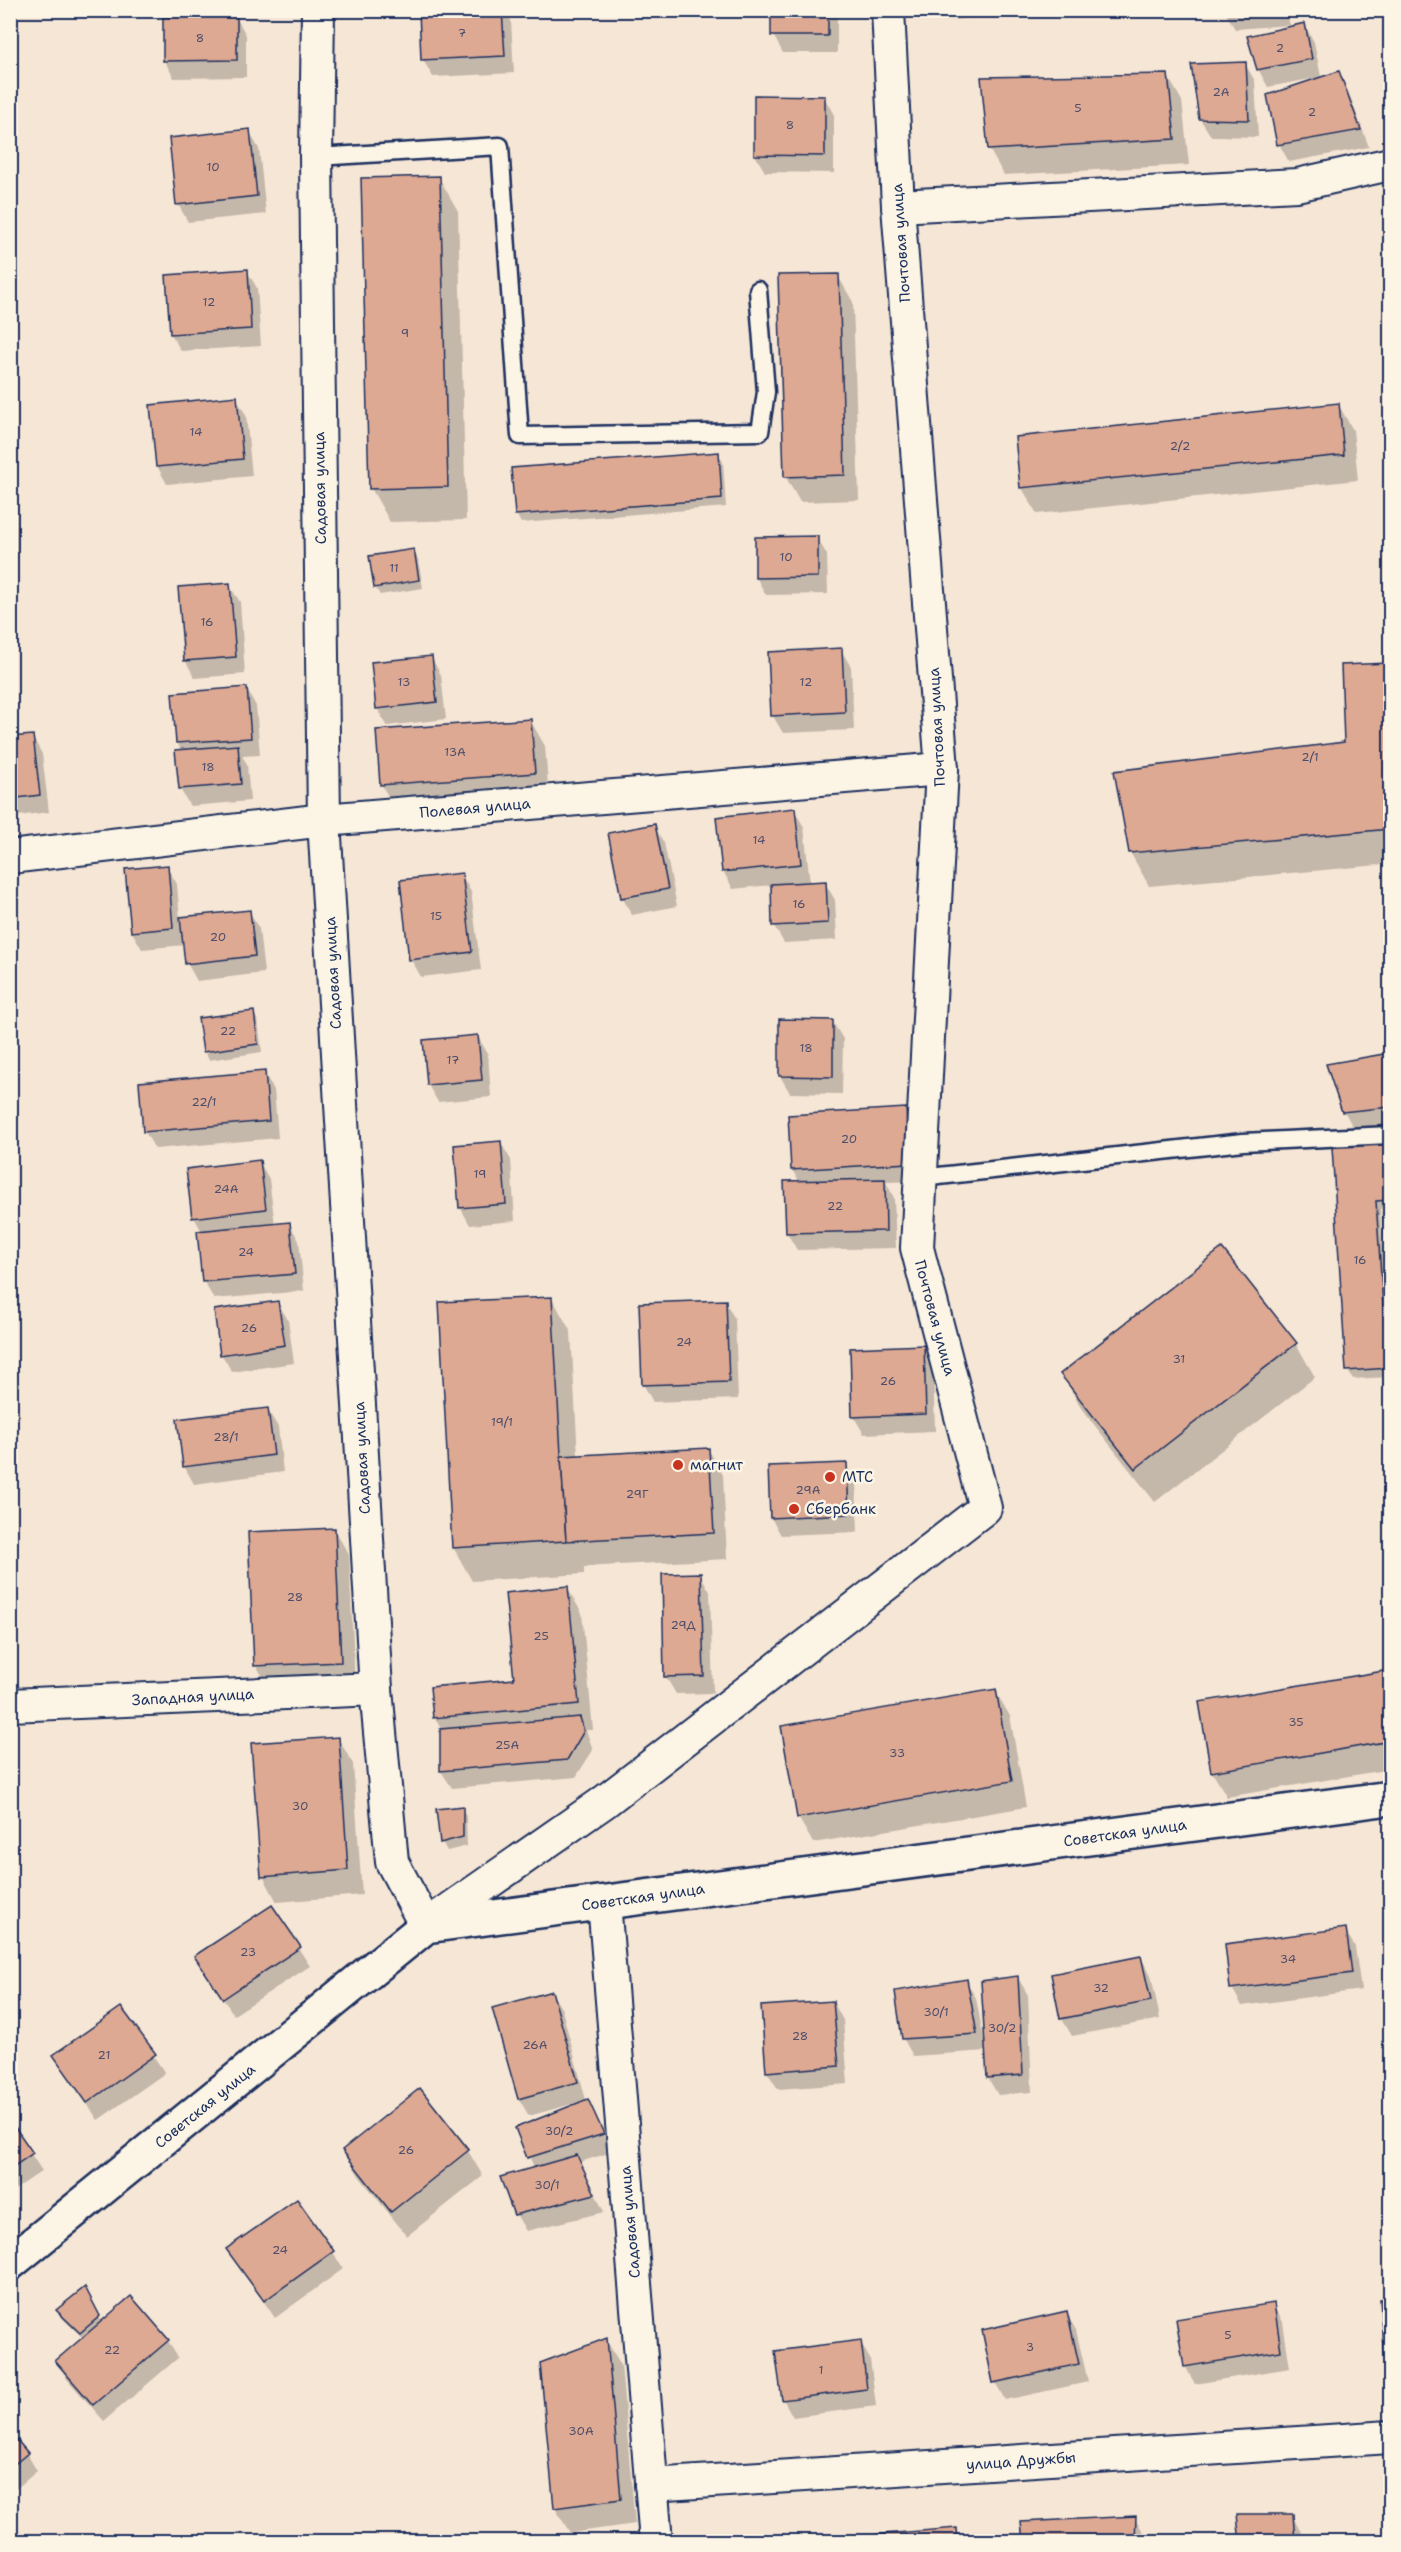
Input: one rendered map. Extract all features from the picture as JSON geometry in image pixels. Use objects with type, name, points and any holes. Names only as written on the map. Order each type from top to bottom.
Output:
[{"type":"street","name":"Садовая улица","points":[[318,10],[316,157],[324,820],[376,1689],[392,1862],[426,1926]]},
{"type":"street","name":"Почтовая улица","points":[[426,1926],[604,1803],[985,1508],[917,1248],[942,769],[898,206],[888,10]]},
{"type":"street","points":[[898,206],[1297,184],[1390,164]]},
{"type":"street","name":"Полевая улица","points":[[10,857],[324,820],[942,769]]},
{"type":"street","name":"Западная улица","points":[[10,1705],[376,1689]]},
{"type":"street","name":"Советская улица","points":[[10,2263],[426,1926],[1390,1798]]},
{"type":"street","name":"Садовая улица","points":[[604,1902],[656,2541]]},
{"type":"street","name":"улица Дружбы","points":[[651,2485],[1390,2437]]},
{"type":"lane","points":[[316,157],[500,146],[520,436],[760,432],[766,392],[758,290]]},
{"type":"lane","points":[[921,1178],[1243,1143],[1390,1135]]},
{"type":"building","points":[[419,10],[502,10],[505,56],[421,60]]},
{"type":"building","points":[[771,10],[828,10],[828,36],[771,36]]},
{"type":"building","points":[[237,16],[237,60],[163,61],[163,17]]},
{"type":"building","points":[[1305,23],[1312,59],[1257,70],[1247,36]]},
{"type":"building","points":[[1246,62],[1249,120],[1199,119],[1191,64]]},
{"type":"building","points":[[1339,71],[1361,130],[1277,145],[1267,95]]},
{"type":"building","points":[[1168,74],[1175,139],[988,150],[981,77]]},
{"type":"building","points":[[754,95],[825,96],[825,156],[754,155]]},
{"type":"building","points":[[250,129],[257,196],[176,205],[169,138]]},
{"type":"building","points":[[440,176],[448,487],[369,489],[361,178]]},
{"type":"building","points":[[248,269],[251,329],[170,334],[166,275]]},
{"type":"building","points":[[839,274],[845,475],[784,477],[778,275]]},
{"type":"building","points":[[237,396],[243,459],[156,467],[150,405]]},
{"type":"building","points":[[1339,403],[1344,455],[1020,488],[1015,437]]},
{"type":"building","points":[[719,452],[722,499],[515,515],[511,468]]},
{"type":"building","points":[[818,536],[818,577],[755,578],[755,537]]},
{"type":"building","points":[[414,549],[419,580],[374,588],[369,556]]},
{"type":"building","points":[[230,583],[236,657],[184,661],[178,587]]},
{"type":"building","points":[[842,648],[845,712],[771,716],[768,652]]},
{"type":"building","points":[[432,656],[437,702],[376,709],[371,662]]},
{"type":"building","points":[[1390,663],[1390,829],[1129,853],[1114,771],[1344,742],[1341,665]]},
{"type":"building","points":[[247,687],[251,738],[176,743],[172,693]]},
{"type":"building","points":[[531,719],[535,773],[380,785],[376,730]]},
{"type":"building","points":[[33,735],[40,795],[10,799],[10,737]]},
{"type":"building","points":[[238,745],[241,784],[179,789],[175,750]]},
{"type":"building","points":[[795,808],[801,864],[722,872],[716,817]]},
{"type":"building","points":[[655,824],[668,889],[621,898],[608,833]]},
{"type":"building","points":[[168,865],[173,928],[131,932],[125,869]]},
{"type":"building","points":[[462,873],[472,952],[409,960],[400,880]]},
{"type":"building","points":[[826,881],[828,923],[772,926],[771,884]]},
{"type":"building","points":[[250,910],[255,956],[185,964],[180,917]]},
{"type":"building","points":[[254,1011],[258,1044],[203,1052],[198,1018]]},
{"type":"building","points":[[779,1019],[833,1020],[833,1077],[779,1076]]},
{"type":"building","points":[[478,1035],[482,1080],[427,1085],[423,1040]]},
{"type":"building","points":[[1390,1053],[1390,1107],[1342,1112],[1326,1064]]},
{"type":"building","points":[[265,1071],[269,1121],[143,1132],[139,1082]]},
{"type":"building","points":[[906,1108],[909,1163],[791,1170],[788,1115]]},
{"type":"building","points":[[501,1141],[506,1204],[459,1208],[454,1145]]},
{"type":"building","points":[[1390,1143],[1390,1200],[1376,1201],[1384,1320],[1390,1320],[1390,1368],[1346,1371],[1332,1147]]},
{"type":"building","points":[[260,1160],[266,1209],[192,1218],[186,1169]]},
{"type":"building","points":[[885,1179],[886,1231],[786,1233],[784,1181]]},
{"type":"building","points":[[1383,1212],[1390,1212],[1390,1296],[1389,1296]]},
{"type":"building","points":[[290,1222],[295,1274],[202,1282],[197,1231]]},
{"type":"building","points":[[1222,1248],[1297,1343],[1135,1469],[1060,1374]]},
{"type":"building","points":[[552,1297],[566,1541],[452,1548],[439,1302]]},
{"type":"building","points":[[726,1300],[729,1382],[642,1385],[639,1303]]},
{"type":"building","points":[[278,1301],[285,1345],[220,1355],[214,1310]]},
{"type":"building","points":[[924,1345],[926,1414],[852,1417],[850,1348]]},
{"type":"building","points":[[268,1408],[274,1455],[183,1467],[177,1419]]},
{"type":"building","points":[[709,1448],[714,1533],[566,1541],[561,1456]]},
{"type":"building","points":[[847,1463],[849,1514],[770,1518],[768,1466]]},
{"type":"building","points":[[335,1528],[341,1662],[254,1666],[248,1532]]},
{"type":"building","points":[[701,1573],[704,1676],[664,1677],[662,1574]]},
{"type":"building","points":[[568,1586],[579,1704],[433,1718],[430,1687],[514,1679],[505,1593]]},
{"type":"building","points":[[1390,1670],[1390,1741],[1211,1772],[1199,1702]]},
{"type":"building","points":[[996,1689],[1012,1781],[797,1818],[781,1726]]},
{"type":"building","points":[[580,1717],[584,1731],[567,1760],[440,1771],[440,1729]]},
{"type":"building","points":[[339,1737],[348,1870],[261,1877],[251,1743]]},
{"type":"building","points":[[463,1806],[463,1837],[440,1843],[436,1809]]},
{"type":"building","points":[[272,1905],[301,1947],[223,1999],[194,1956]]},
{"type":"building","points":[[1346,1928],[1352,1973],[1230,1989],[1225,1944]]},
{"type":"building","points":[[1141,1956],[1151,2001],[1060,2019],[1051,1974]]},
{"type":"building","points":[[1018,1976],[1023,2075],[987,2078],[981,1981]]},
{"type":"building","points":[[967,1979],[977,2034],[902,2039],[895,1991]]},
{"type":"building","points":[[552,1991],[578,2082],[518,2099],[492,2008]]},
{"type":"building","points":[[833,2001],[839,2066],[766,2072],[761,2006]]},
{"type":"building","points":[[121,2007],[156,2054],[87,2103],[53,2055]]},
{"type":"building","points":[[1390,2065],[1390,2108],[1385,2066]]},
{"type":"building","points":[[420,2088],[469,2150],[391,2212],[342,2150]]},
{"type":"building","points":[[588,2099],[604,2134],[527,2158],[515,2128]]},
{"type":"building","points":[[10,2120],[33,2153],[10,2169]]},
{"type":"building","points":[[577,2155],[595,2194],[514,2215],[500,2177]]},
{"type":"building","points":[[297,2199],[334,2251],[264,2301],[226,2249]]},
{"type":"building","points":[[85,2287],[100,2316],[80,2333],[56,2310]]},
{"type":"building","points":[[131,2296],[169,2340],[93,2405],[55,2361]]},
{"type":"building","points":[[1390,2298],[1390,2363],[1384,2363],[1380,2299]]},
{"type":"building","points":[[1274,2303],[1281,2351],[1184,2367],[1176,2319]]},
{"type":"building","points":[[1067,2311],[1079,2364],[993,2383],[982,2330]]},
{"type":"building","points":[[607,2338],[621,2499],[554,2508],[540,2363]]},
{"type":"building","points":[[861,2340],[867,2389],[782,2400],[775,2351]]},
{"type":"building","points":[[10,2432],[28,2453],[10,2468]]},
{"type":"building","points":[[1237,2514],[1293,2514],[1295,2542],[1240,2542]]},
{"type":"building","points":[[1136,2516],[1135,2542],[1023,2542],[1021,2522]]},
{"type":"building","points":[[957,2528],[958,2542],[822,2542],[822,2539]]},
{"type":"place","name":"магнит","points":[[678,1465]]},
{"type":"place","name":"МТС","points":[[830,1477]]},
{"type":"place","name":"Сбербанк","points":[[794,1509]]}]
